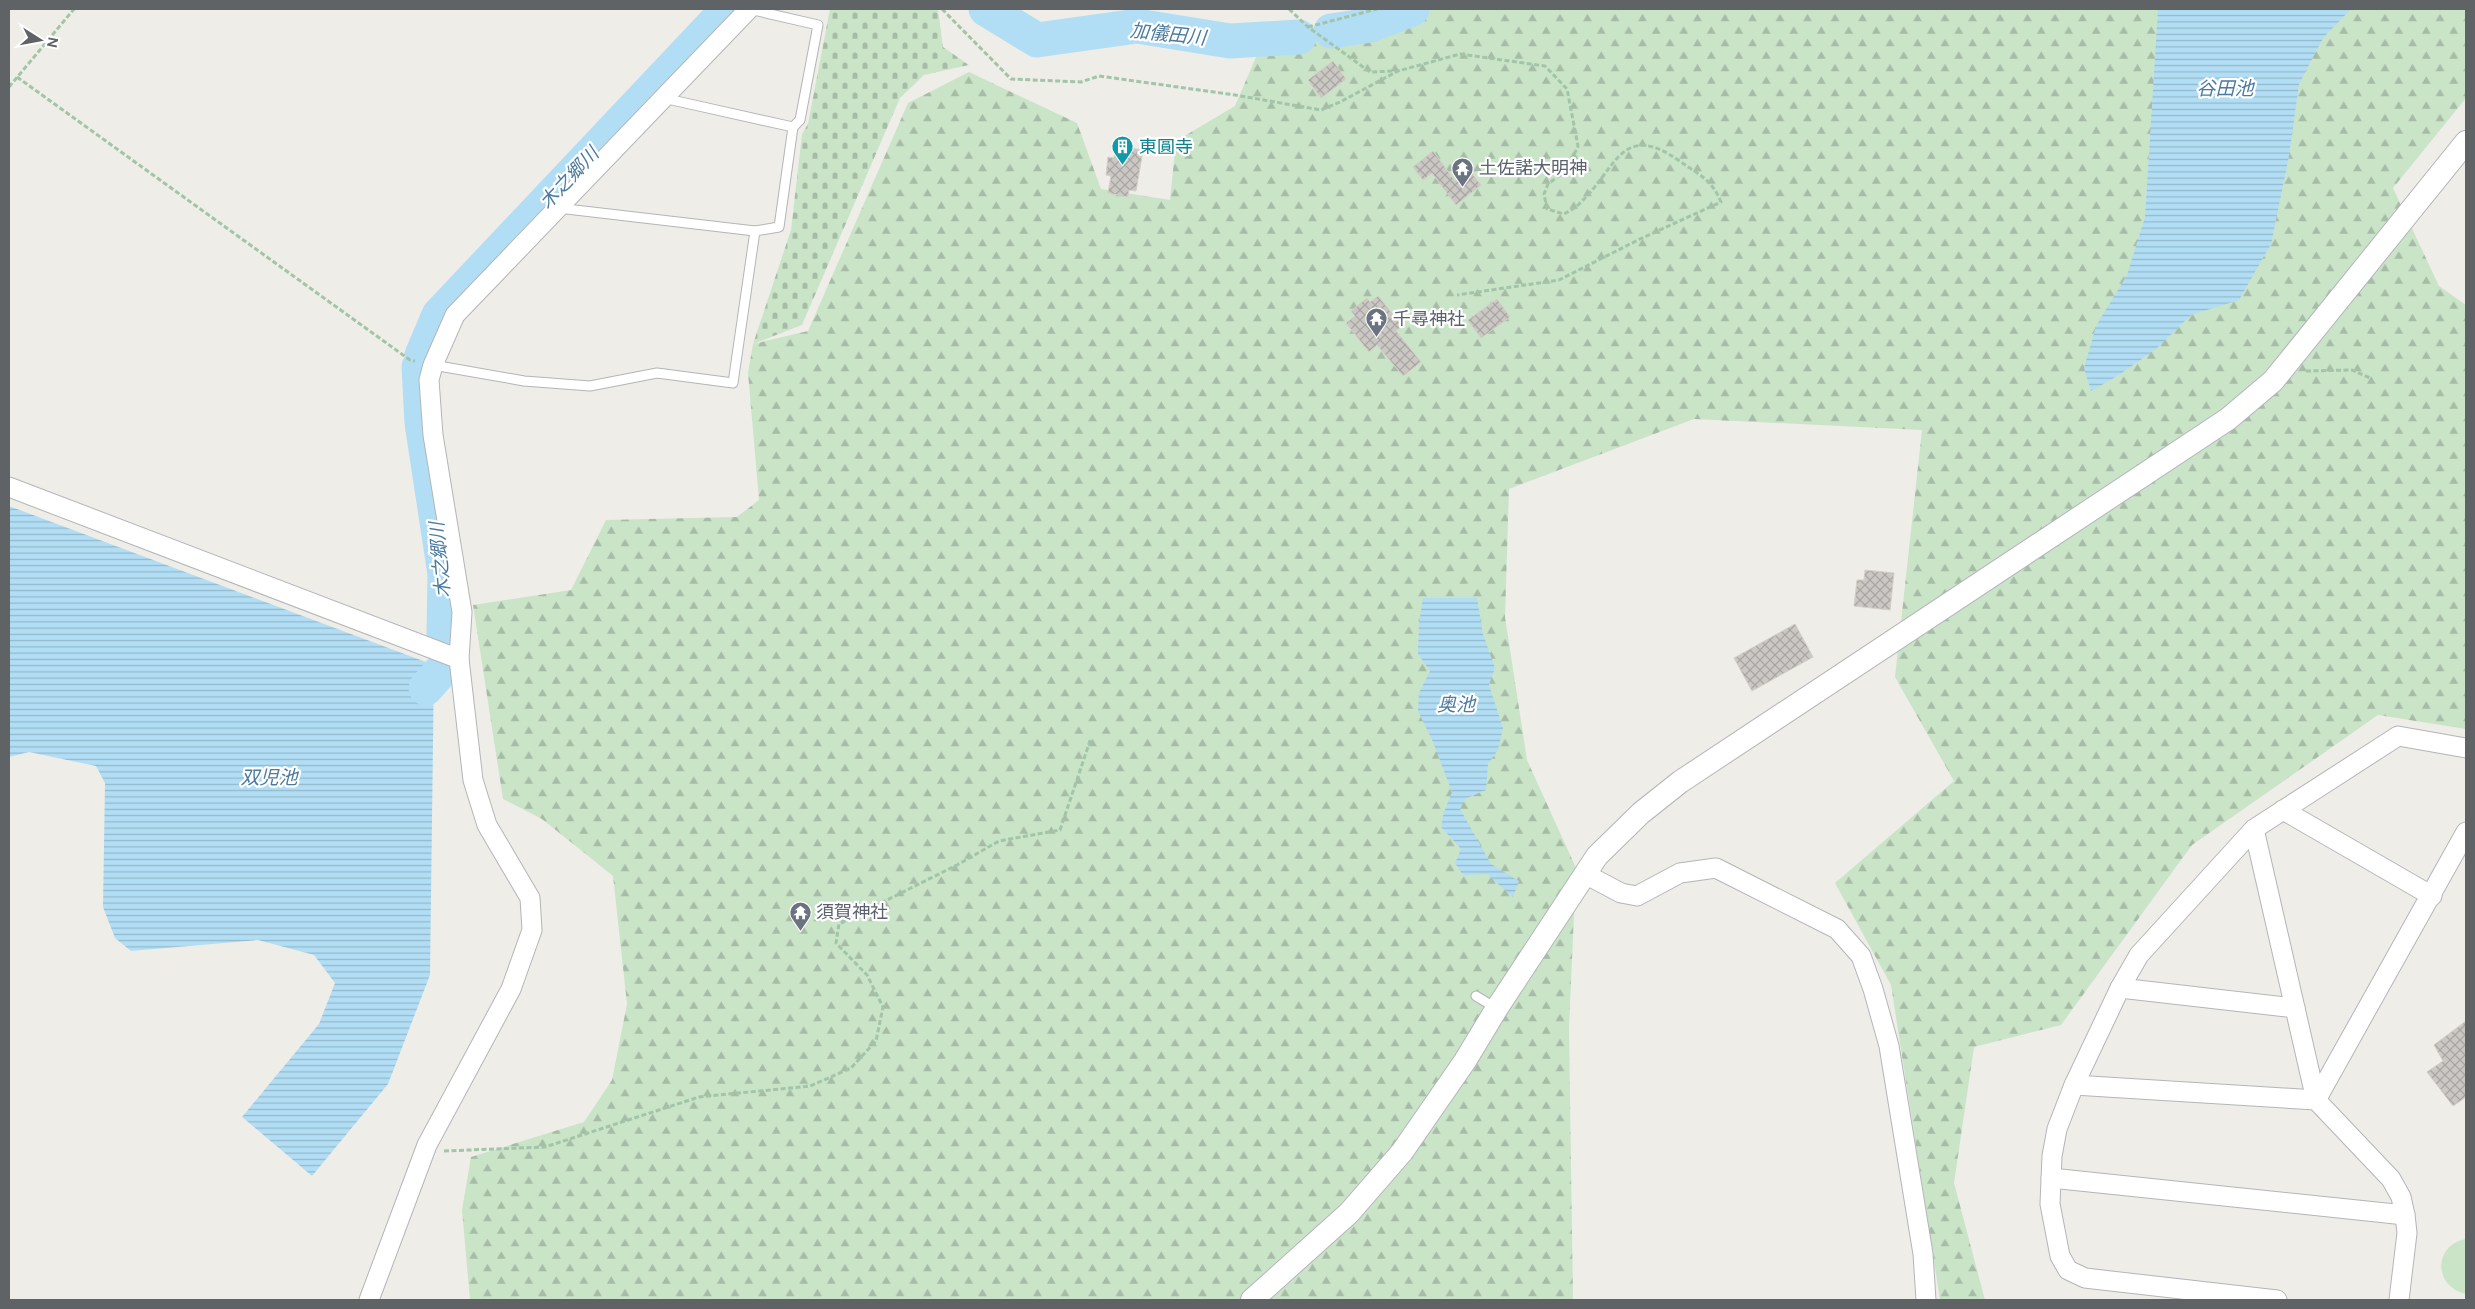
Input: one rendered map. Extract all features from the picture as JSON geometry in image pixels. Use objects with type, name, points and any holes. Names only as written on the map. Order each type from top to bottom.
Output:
[{"type":"street","points":[[369,1300],[427,1145],[511,989],[532,930],[530,898],[487,825],[473,780],[458,659],[462,612],[433,435],[429,380],[433,365],[455,315],[749,9]]},
{"type":"street","points":[[1252,1300],[1349,1213],[1402,1152],[1465,1061],[1497,1008],[1597,856],[1635,819],[1680,782],[2228,418],[2273,381],[2466,142]]},
{"type":"street","points":[[9,488],[458,659]]},
{"type":"street","points":[[2277,1300],[2085,1278],[2068,1270],[2060,1256],[2050,1204],[2057,1129],[2074,1085],[2120,988],[2139,955],[2254,829],[2398,736],[2466,748]]},
{"type":"street","points":[[2283,810],[2432,896]]},
{"type":"street","points":[[2254,829],[2316,1100],[2391,1179],[2400,1198],[2405,1215],[2407,1233],[2398,1300]]},
{"type":"street","points":[[2316,1100],[2432,896],[2466,832]]},
{"type":"street","points":[[1585,874],[1621,893],[1638,896],[1680,873],[1716,868],[1837,929],[1861,956],[1873,989],[1889,1046],[1923,1254],[1926,1300]]},
{"type":"street","points":[[2120,988],[2295,1008]]},
{"type":"street","points":[[2074,1085],[2316,1100]]},
{"type":"street","points":[[2051,1178],[2405,1215]]},
{"type":"lane","points":[[557,208],[755,230],[779,228],[793,127],[800,120],[818,25],[749,9]]},
{"type":"lane","points":[[663,98],[793,127]]},
{"type":"lane","points":[[433,365],[524,381],[590,386],[657,373],[733,383],[755,230]]},
{"type":"lane","points":[[1476,996],[1497,1008]]},
{"type":"path","points":[[9,87],[74,9]]},
{"type":"path","points":[[942,9],[1011,79],[1081,82],[1099,76],[1235,95],[1321,110],[1398,71],[1460,54],[1545,66],[1567,89],[1578,146],[1567,170],[1548,184],[1544,194],[1547,209],[1564,214],[1580,204],[1622,151],[1641,144],[1666,151],[1714,185],[1721,202],[1640,239],[1559,280],[1458,294]]},
{"type":"path","points":[[1289,9],[1308,26],[1370,72],[1398,71]]},
{"type":"path","points":[[1308,26],[1377,9]]},
{"type":"path","points":[[17,77],[410,360],[433,365]]},
{"type":"path","points":[[2297,352],[2303,371],[2352,370],[2370,378]]},
{"type":"path","points":[[427,1145],[444,1152],[545,1146],[699,1097],[810,1086],[851,1068],[876,1041],[883,1007],[867,974],[836,943],[839,924],[957,865],[999,841],[1060,830],[1091,738]]},
{"type":"green space","points":[[830,9],[938,9],[943,47],[969,65],[924,75],[900,98],[802,325],[753,344],[791,230],[802,134],[808,124]]},
{"type":"green space","points":[[1430,9],[2466,9],[2466,98],[2393,188],[2439,286],[2466,305],[2466,729],[2378,715],[2192,845],[2061,1025],[1974,1047],[1954,1183],[1985,1300],[1940,1300],[1891,985],[1835,883],[1954,781],[1895,677],[1922,430],[1694,419],[1509,489],[1505,617],[1527,760],[1576,868],[1569,1028],[1573,1300],[470,1300],[462,1210],[471,1157],[584,1122],[612,1080],[627,1004],[613,876],[542,819],[503,799],[473,605],[571,590],[606,520],[737,517],[759,500],[748,373],[753,344],[808,331],[908,103],[969,72],[1077,123],[1101,189],[1170,200],[1176,141],[1235,106],[1259,50],[1411,17]]},
{"type":"green space","points":[[2466,1239],[2466,1294],[2455,1290],[2447,1283],[2441,1266],[2447,1249],[2455,1243]]},
{"type":"water","name":"谷田池","points":[[2158,9],[2351,9],[2323,38],[2299,84],[2289,156],[2271,244],[2239,300],[2191,315],[2156,349],[2119,375],[2091,391],[2084,368],[2096,326],[2127,275],[2145,217]]},
{"type":"water","name":"双児池","points":[[9,506],[434,665],[430,975],[388,1084],[312,1176],[242,1117],[319,1024],[335,983],[314,955],[258,940],[131,951],[115,938],[103,907],[105,783],[96,766],[29,752],[9,757]]},
{"type":"water","name":"奥池","points":[[1423,598],[1477,598],[1483,634],[1495,668],[1489,685],[1503,728],[1498,750],[1488,764],[1486,790],[1465,799],[1460,809],[1491,864],[1519,881],[1513,897],[1487,874],[1463,875],[1455,863],[1461,849],[1441,827],[1444,812],[1452,792],[1433,742],[1418,711],[1419,693],[1430,671],[1418,654],[1419,624]]},
{"type":"building","points":[[1333,61],[1346,79],[1321,98],[1308,80]]},
{"type":"building","name":"東圓寺","points":[[1116,146],[1143,150],[1136,191],[1129,190],[1128,197],[1108,193],[1111,176],[1106,175],[1108,157],[1114,158]]},
{"type":"building","points":[[1433,151],[1455,181],[1469,170],[1481,185],[1456,205],[1432,173],[1423,180],[1413,167]]},
{"type":"building","name":"千尋神社","points":[[1378,296],[1402,326],[1396,331],[1421,362],[1403,376],[1377,345],[1369,352],[1346,323],[1355,316],[1351,311],[1367,298],[1370,302]]},
{"type":"building","points":[[1497,299],[1510,317],[1481,338],[1468,320]]},
{"type":"building","points":[[1865,570],[1894,573],[1890,610],[1854,606],[1857,580],[1864,580]]},
{"type":"building","points":[[1795,624],[1813,657],[1752,691],[1734,658]]},
{"type":"building","points":[[2466,1021],[2466,1097],[2453,1106],[2427,1072],[2443,1061],[2434,1045]]},
{"type":"waterway","name":"木之郷川","points":[[422,355],[439,315],[728,9]]},
{"type":"waterway","name":"加儀田川","points":[[986,9],[1037,40],[1137,26],[1230,41],[1299,37]]},
{"type":"waterway","name":"加儀田川","points":[[1331,31],[1370,25],[1412,9]]},
{"type":"waterway","name":"木之郷川","points":[[419,367],[422,423],[445,574],[444,634]]},
{"type":"waterway","name":"木之郷川","points":[[426,688],[440,672]]},
{"type":"place","name":"東圓寺","points":[[1123,166]]},
{"type":"place","name":"土佐諾大明神","points":[[1463,187]]},
{"type":"place","name":"千尋神社","points":[[1377,338]]},
{"type":"place","name":"須賀神社","points":[[800,931]]}]
